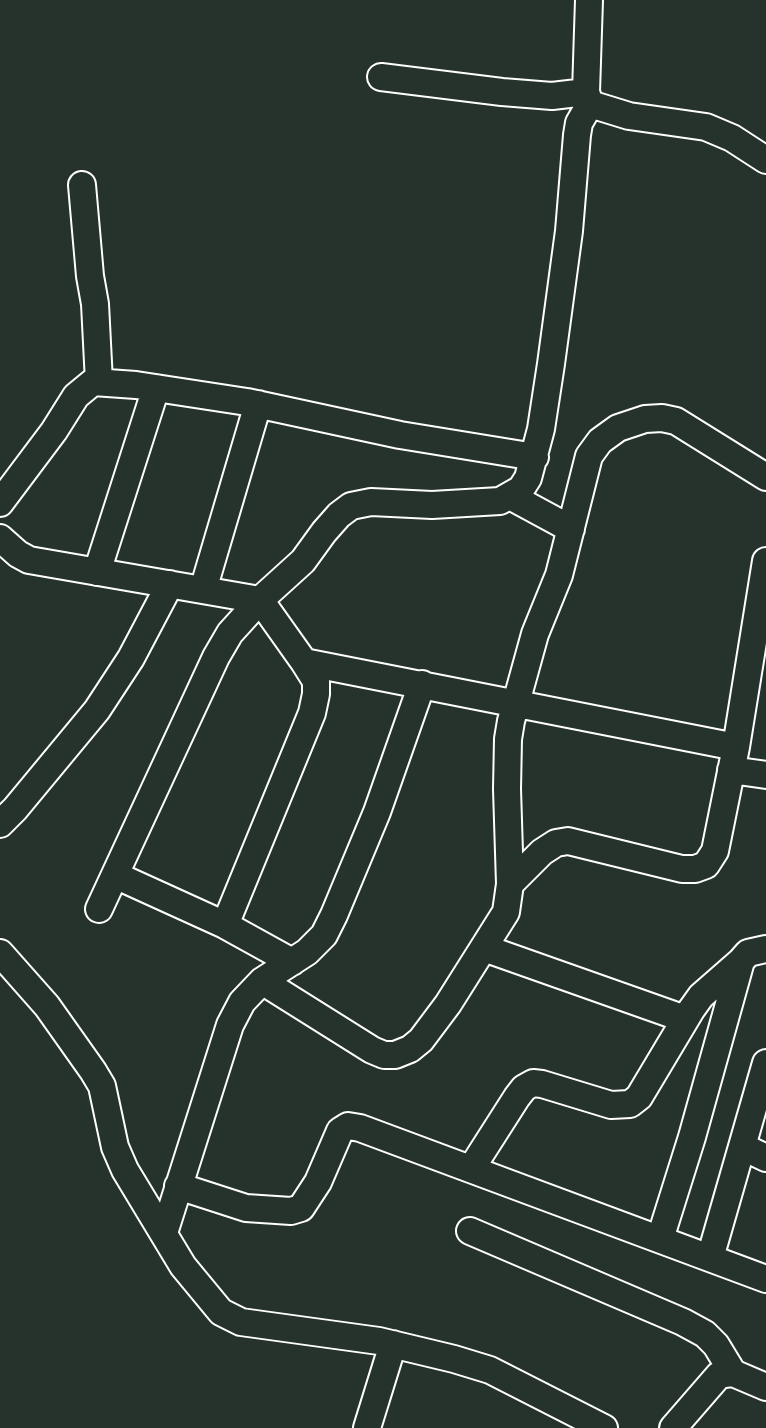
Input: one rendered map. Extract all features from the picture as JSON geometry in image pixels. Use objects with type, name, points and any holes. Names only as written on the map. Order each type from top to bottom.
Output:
[{"type":"street","points":[[99,909],[216,657],[230,633],[260,600],[303,561],[339,515],[351,507],[371,502],[432,505],[500,501],[521,489],[528,478],[542,429],[569,231],[577,135],[588,98],[589,0]]},
{"type":"street","points":[[381,77],[588,98],[629,116],[706,127],[732,138],[766,160]]},
{"type":"street","points":[[82,185],[90,276],[96,304],[99,382]]},
{"type":"street","points":[[0,503],[54,431],[76,396],[83,387],[93,382],[156,388],[258,404],[400,435],[535,457]]},
{"type":"street","points":[[97,572],[156,388]]},
{"type":"street","points":[[203,590],[258,404]]},
{"type":"street","points":[[262,981],[365,1046],[384,1054],[395,1055],[410,1049],[421,1040],[448,1004],[506,912],[510,884],[508,739],[535,634],[559,574],[589,456],[600,441],[618,428],[645,419],[662,418],[676,421],[766,477]]},
{"type":"street","points":[[510,496],[571,529]]},
{"type":"street","points":[[0,538],[18,554],[29,560],[260,600],[316,681],[312,713],[225,925]]},
{"type":"street","points":[[510,884],[542,852],[556,843],[568,841],[682,869],[695,869],[706,865],[715,851],[734,759],[766,561]]},
{"type":"street","points":[[0,824],[97,710],[131,658],[170,584]]},
{"type":"street","points":[[304,662],[422,684],[515,705],[734,759],[766,775]]},
{"type":"street","points":[[164,1233],[230,1025],[242,1002],[262,981],[307,952],[324,935],[377,812],[422,684]]},
{"type":"street","points":[[115,874],[225,925],[292,962]]},
{"type":"street","points":[[484,948],[685,1020]]},
{"type":"street","points":[[471,1169],[524,1088],[532,1083],[611,1105],[630,1104],[639,1097],[701,996],[748,953],[766,949]]},
{"type":"street","points":[[0,953],[47,1006],[98,1079],[107,1103],[115,1147],[124,1170],[183,1266],[221,1312],[241,1322],[393,1344],[490,1370],[604,1428]]},
{"type":"street","points":[[660,1239],[692,1137],[741,961]]},
{"type":"street","points":[[710,1258],[766,1063]]},
{"type":"street","points":[[178,1186],[246,1208],[291,1211],[301,1208],[318,1182],[340,1131],[348,1126],[360,1128],[766,1279]]},
{"type":"street","points":[[743,1147],[766,1158]]},
{"type":"street","points":[[470,1231],[705,1334],[717,1345],[733,1373]]},
{"type":"street","points":[[367,1428],[393,1344]]},
{"type":"street","points":[[673,1428],[719,1375],[733,1373],[766,1387]]}]
